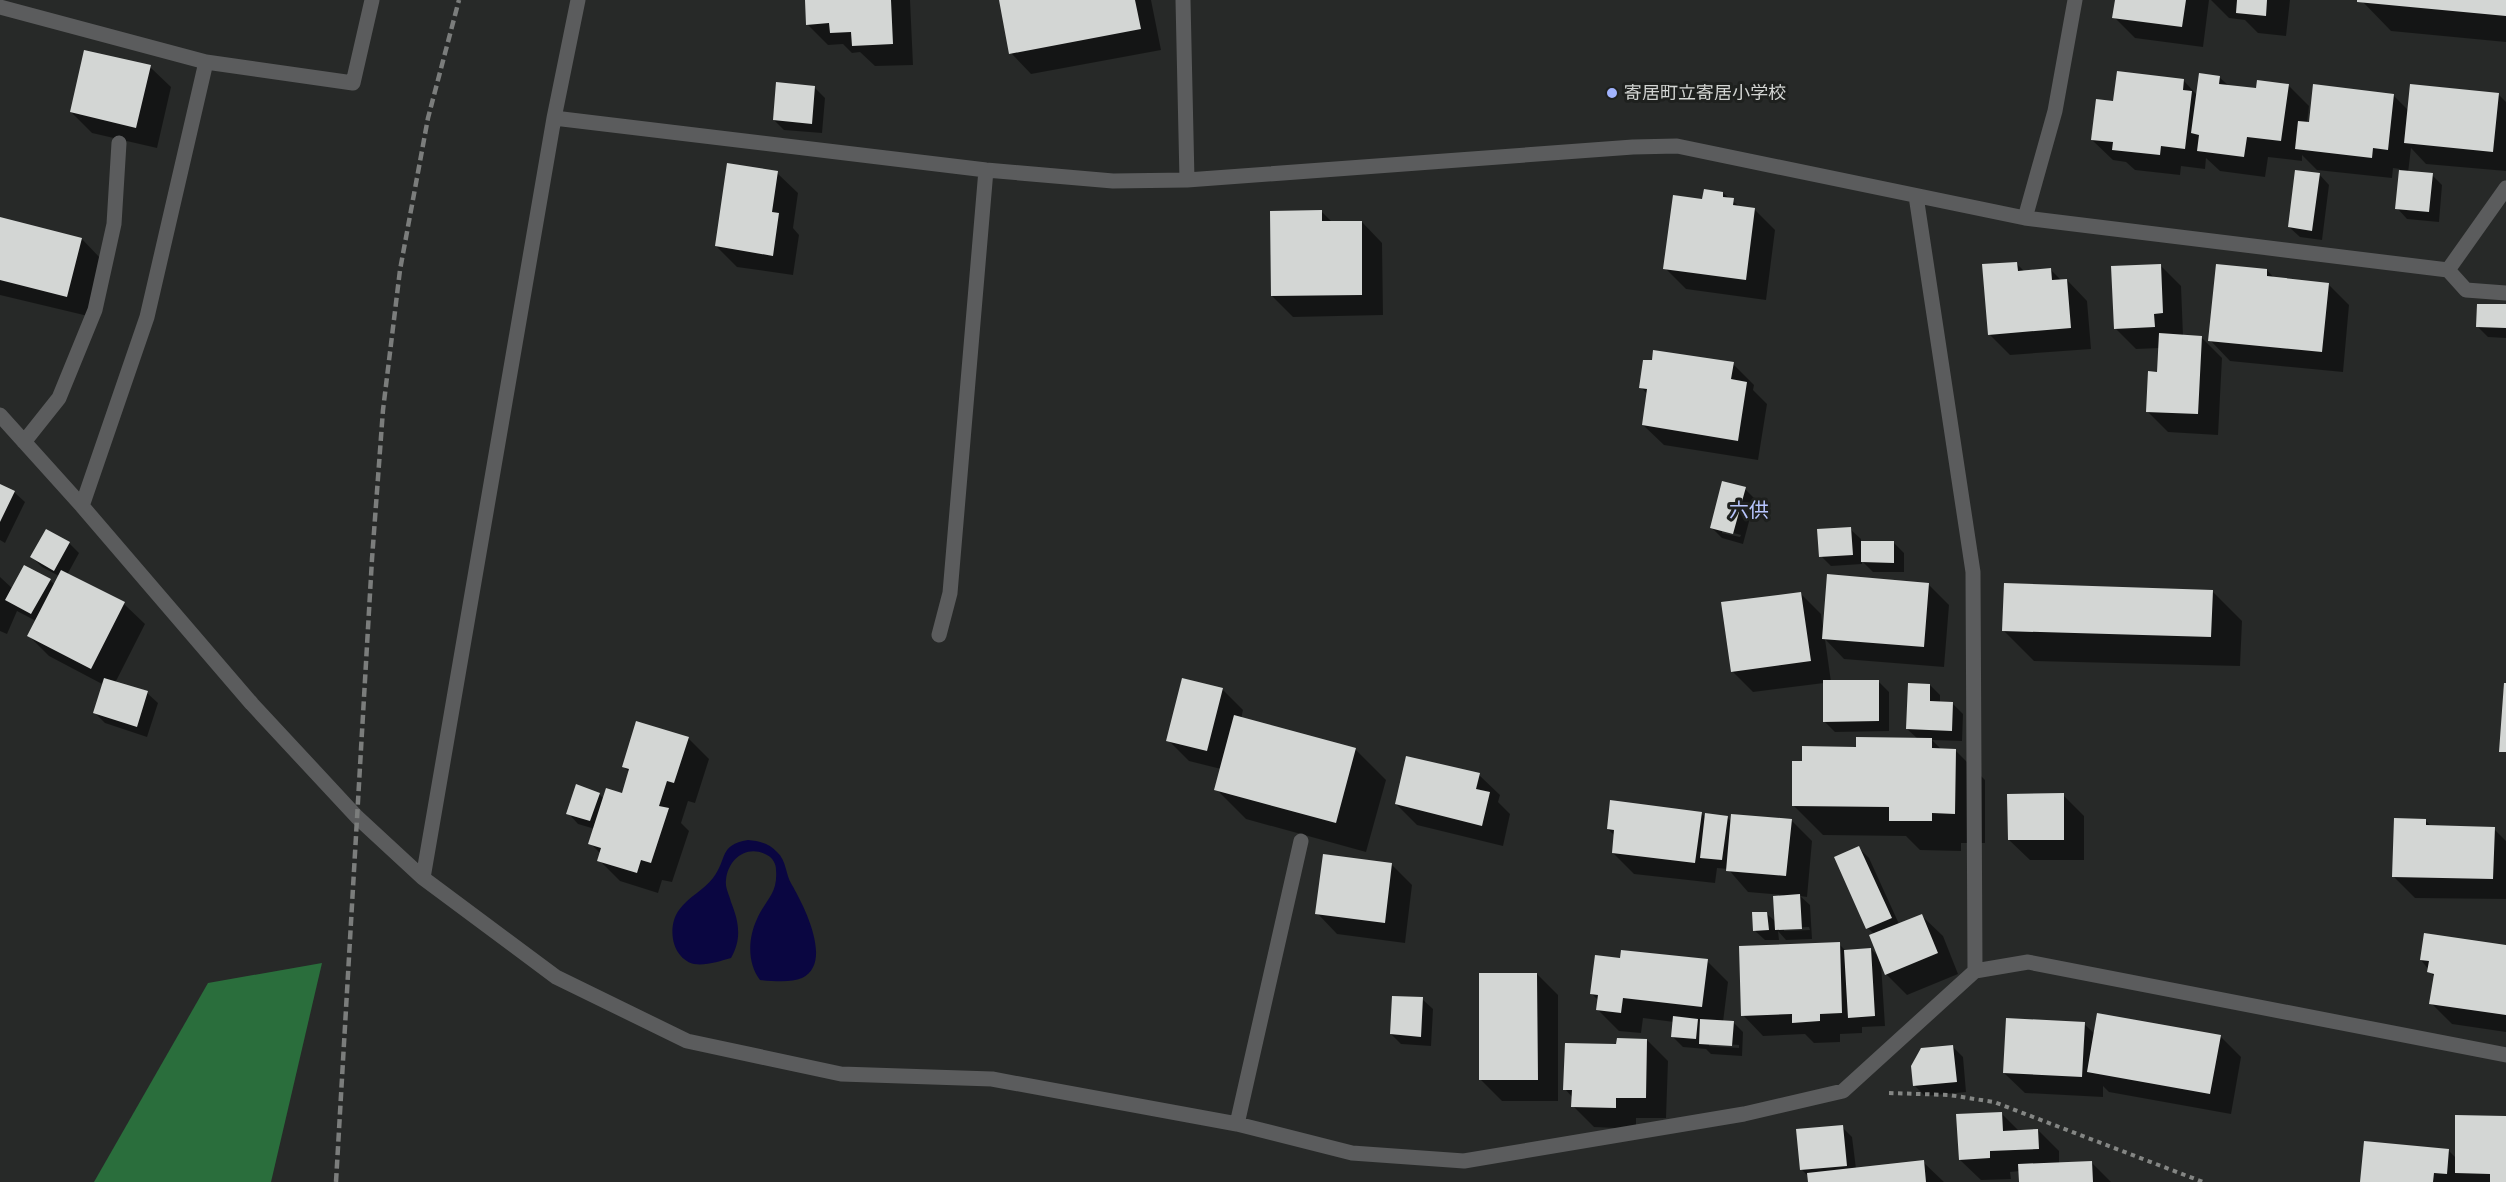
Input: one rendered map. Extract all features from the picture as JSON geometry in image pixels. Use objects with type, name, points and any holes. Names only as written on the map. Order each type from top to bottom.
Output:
[{"type":"street","points":[[0,7],[206,62],[353,83],[372,0]]},
{"type":"street","points":[[423,878],[554,118],[578,0]]},
{"type":"street","points":[[1183,0],[1187,180]]},
{"type":"street","points":[[2025,218],[2055,111],[2075,0]]},
{"type":"street","points":[[82,506],[147,317],[206,62]]},
{"type":"street","points":[[554,118],[986,170],[1113,181],[1187,180],[1633,147],[1677,146],[2025,218],[2448,270],[2466,290],[2506,293]]},
{"type":"street","points":[[24,442],[58,398],[95,310],[114,224],[119,143]]},
{"type":"street","points":[[939,635],[950,593],[986,170]]},
{"type":"street","points":[[2448,270],[2506,188]]},
{"type":"street","points":[[1916,196],[1973,572],[1975,971]]},
{"type":"street","points":[[0,415],[82,506],[252,704],[357,817],[423,878],[556,976],[687,1041],[841,1074],[992,1079],[1237,1124],[1352,1153],[1464,1161],[1744,1114],[1843,1091],[1975,971],[2028,962],[2506,1055]]},
{"type":"street","points":[[1237,1124],[1301,840]]},
{"type":"path","points":[[1843,1091],[1949,1095],[1994,1102],[2203,1182]]},
{"type":"green space","points":[[322,963],[271,1182],[94,1182],[208,983]]},
{"type":"shaded area","points":[[748,840],[767,845],[780,856],[803,905],[813,933],[816,947],[815,960],[811,970],[798,980],[760,980],[753,966],[750,950],[754,926],[773,891],[776,878],[774,861],[760,852],[752,851],[740,856],[730,866],[728,872],[726,886],[738,930],[737,944],[731,958],[708,964],[694,964],[686,961],[680,955],[673,941],[673,924],[679,910],[713,878],[728,849],[738,842]]},
{"type":"building","points":[[805,0],[891,0],[893,44],[852,46],[851,32],[830,33],[829,23],[806,25]]},
{"type":"building","points":[[999,0],[1135,0],[1141,29],[1009,54]]},
{"type":"building","points":[[2115,0],[2186,0],[2182,27],[2112,18]]},
{"type":"building","points":[[2237,0],[2267,0],[2266,16],[2236,13]]},
{"type":"building","points":[[2357,0],[2506,0],[2506,16],[2357,2]]},
{"type":"building","points":[[84,50],[151,65],[136,128],[70,112]]},
{"type":"building","points":[[2117,71],[2184,79],[2183,90],[2192,91],[2185,149],[2161,146],[2160,155],[2112,150],[2113,142],[2091,140],[2096,99],[2113,101]]},
{"type":"building","points":[[2199,73],[2220,76],[2219,84],[2256,88],[2257,80],[2289,84],[2281,141],[2247,137],[2244,157],[2197,151],[2199,135],[2191,133]]},
{"type":"building","points":[[776,82],[815,86],[812,124],[773,120]]},
{"type":"building","points":[[2313,84],[2394,94],[2388,150],[2373,148],[2372,158],[2295,149],[2298,121],[2309,122]]},
{"type":"building","points":[[2410,84],[2499,93],[2493,152],[2404,143]]},
{"type":"building","points":[[727,163],[778,171],[772,212],[779,213],[773,256],[715,246]]},
{"type":"building","points":[[2295,170],[2320,173],[2312,231],[2288,227]]},
{"type":"building","points":[[2399,170],[2433,173],[2429,212],[2395,209]]},
{"type":"building","points":[[1704,189],[1723,192],[1723,197],[1734,198],[1733,205],[1755,208],[1746,280],[1663,269],[1673,195],[1702,199]]},
{"type":"building","points":[[1322,210],[1322,221],[1362,221],[1362,295],[1271,296],[1270,211]]},
{"type":"building","points":[[0,217],[82,238],[67,297],[0,280]]},
{"type":"building","points":[[2017,262],[2018,271],[2051,268],[2052,280],[2067,279],[2071,328],[1988,335],[1982,264]]},
{"type":"building","points":[[2161,264],[2163,313],[2154,314],[2155,327],[2114,329],[2111,266]]},
{"type":"building","points":[[2216,264],[2267,269],[2267,276],[2329,283],[2322,352],[2208,341]]},
{"type":"building","points":[[2477,304],[2506,304],[2506,328],[2476,327]]},
{"type":"building","points":[[2159,333],[2202,336],[2198,414],[2146,412],[2148,371],[2157,372]]},
{"type":"building","points":[[1653,350],[1734,362],[1731,379],[1747,382],[1738,441],[1642,425],[1647,389],[1639,388],[1643,360],[1652,360]]},
{"type":"building","points":[[1722,481],[1746,487],[1733,534],[1710,528]]},
{"type":"building","points":[[0,484],[15,491],[0,522]]},
{"type":"building","points":[[1851,527],[1853,555],[1819,557],[1817,529]]},
{"type":"building","points":[[46,529],[70,542],[54,571],[30,557]]},
{"type":"building","points":[[1861,541],[1894,541],[1894,563],[1861,562]]},
{"type":"building","points":[[24,565],[51,579],[31,614],[5,600]]},
{"type":"building","points":[[61,570],[125,602],[91,669],[27,636]]},
{"type":"building","points":[[1827,574],[1929,583],[1924,647],[1822,639]]},
{"type":"building","points":[[2004,583],[2213,590],[2211,637],[2002,631]]},
{"type":"building","points":[[1801,592],[1811,661],[1731,672],[1721,602]]},
{"type":"building","points":[[104,678],[148,691],[137,727],[93,713]]},
{"type":"building","points":[[1182,678],[1223,688],[1207,751],[1166,741]]},
{"type":"building","points":[[1823,680],[1879,680],[1879,721],[1823,722]]},
{"type":"building","points":[[1908,683],[1930,684],[1930,701],[1953,702],[1952,731],[1906,729]]},
{"type":"building","points":[[2504,683],[2506,683],[2506,752],[2499,752]]},
{"type":"building","points":[[1234,715],[1356,748],[1336,823],[1214,790]]},
{"type":"building","points":[[636,721],[689,737],[674,783],[667,781],[659,806],[669,808],[651,863],[641,860],[637,873],[597,861],[601,848],[588,844],[606,788],[622,793],[629,769],[622,767]]},
{"type":"building","points":[[1856,737],[1932,738],[1932,748],[1956,749],[1955,814],[1932,813],[1932,821],[1889,821],[1889,807],[1792,806],[1792,761],[1802,761],[1802,746],[1856,747]]},
{"type":"building","points":[[1406,756],[1480,773],[1476,789],[1490,792],[1482,826],[1395,804]]},
{"type":"building","points":[[576,784],[600,793],[590,821],[566,814]]},
{"type":"building","points":[[2064,793],[2064,840],[2008,840],[2007,794]]},
{"type":"building","points":[[1610,800],[1702,812],[1695,863],[1612,853],[1614,830],[1607,829]]},
{"type":"building","points":[[1705,813],[1728,816],[1722,860],[1700,858]]},
{"type":"building","points":[[1731,814],[1792,819],[1786,876],[1726,871]]},
{"type":"building","points":[[2394,818],[2426,819],[2426,825],[2495,827],[2493,879],[2392,877]]},
{"type":"building","points":[[1859,846],[1892,918],[1866,929],[1834,857]]},
{"type":"building","points":[[1323,854],[1392,863],[1385,923],[1315,914]]},
{"type":"building","points":[[1800,894],[1802,929],[1775,930],[1773,896]]},
{"type":"building","points":[[1752,912],[1767,912],[1769,930],[1753,931]]},
{"type":"building","points":[[1922,914],[1938,953],[1885,975],[1869,935]]},
{"type":"building","points":[[2424,933],[2506,945],[2506,1015],[2429,1004],[2434,974],[2427,972],[2429,961],[2420,960]]},
{"type":"building","points":[[1840,942],[1842,1013],[1820,1014],[1820,1021],[1792,1023],[1792,1014],[1741,1016],[1739,946]]},
{"type":"building","points":[[1871,948],[1875,1016],[1848,1018],[1844,950]]},
{"type":"building","points":[[1621,950],[1708,959],[1702,1007],[1623,998],[1621,1013],[1596,1010],[1598,995],[1590,994],[1595,955],[1620,958]]},
{"type":"building","points":[[1479,973],[1537,973],[1538,1080],[1479,1080]]},
{"type":"building","points":[[1392,996],[1423,997],[1421,1037],[1390,1034]]},
{"type":"building","points":[[2097,1013],[2221,1035],[2210,1094],[2087,1072]]},
{"type":"building","points":[[1673,1016],[1698,1019],[1696,1039],[1671,1037]]},
{"type":"building","points":[[2006,1018],[2085,1022],[2082,1077],[2003,1073]]},
{"type":"building","points":[[1700,1019],[1734,1021],[1732,1046],[1699,1044]]},
{"type":"building","points":[[1617,1038],[1647,1039],[1646,1098],[1616,1098],[1616,1108],[1571,1107],[1572,1090],[1563,1090],[1565,1043],[1616,1044]]},
{"type":"building","points":[[1953,1045],[1957,1082],[1913,1086],[1911,1066],[1921,1048]]},
{"type":"building","points":[[2002,1112],[2003,1131],[2038,1129],[2039,1149],[1990,1151],[1990,1158],[1959,1160],[1956,1114]]},
{"type":"building","points":[[2455,1115],[2506,1116],[2506,1182],[2490,1182],[2490,1174],[2455,1173]]},
{"type":"building","points":[[1843,1125],[1847,1166],[1800,1170],[1796,1129]]},
{"type":"building","points":[[2364,1141],[2449,1149],[2447,1174],[2434,1173],[2433,1182],[2360,1182]]},
{"type":"building","points":[[1924,1160],[1926,1182],[1808,1182],[1807,1173]]},
{"type":"building","points":[[2092,1161],[2093,1182],[2019,1182],[2018,1164]]},
{"type":"railway","points":[[336,1182],[372,559],[383,410],[400,270],[428,118],[459,0]]},
{"type":"place","name":"寄居町立寄居小学校","points":[[1612,93]]},
{"type":"district","name":"六供","points":[[1749,510]]}]
